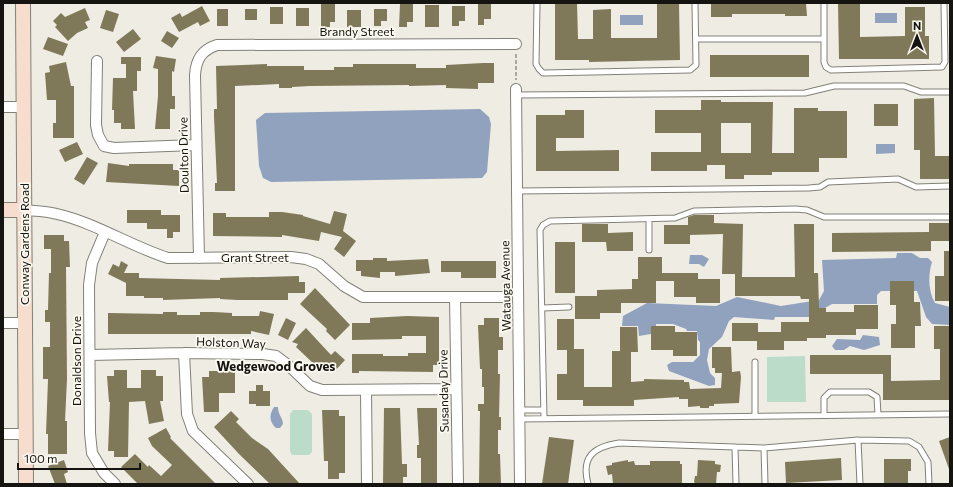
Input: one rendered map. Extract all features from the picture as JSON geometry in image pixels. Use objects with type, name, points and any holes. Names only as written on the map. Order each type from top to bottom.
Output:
[{"type":"street","name":"Conway Gardens Road","points":[[23,3],[26,484]]},
{"type":"street","name":"Brandy Street","points":[[201,54],[208,48],[217,45],[516,44]]},
{"type":"street","name":"Doulton Drive","points":[[199,258],[195,75],[196,66],[201,54]]},
{"type":"street","points":[[97,61],[96,125],[98,136],[104,146],[114,148],[196,145]]},
{"type":"street","name":"Watauga Avenue","points":[[516,92],[520,484]]},
{"type":"street","points":[[3,107],[24,107]]},
{"type":"street","name":"Grant Street","points":[[3,210],[24,210],[57,214],[89,224],[152,253],[168,258],[291,257],[306,259],[319,264],[344,286],[363,297],[504,297]]},
{"type":"street","name":"Donaldson Drive","points":[[105,232],[92,263],[89,285],[90,433],[92,453],[104,473],[115,484]]},
{"type":"street","name":"Susanday Drive","points":[[455,297],[458,484]]},
{"type":"street","points":[[3,323],[25,323]]},
{"type":"street","points":[[184,353],[187,414],[193,431],[248,484]]},
{"type":"street","name":"Holston Way","points":[[90,356],[184,353],[263,354],[276,356],[310,386],[322,390],[366,391],[456,389]]},
{"type":"street","points":[[366,391],[367,484]]},
{"type":"street","points":[[3,434],[26,434]]},
{"type":"lane","points":[[537,3],[536,64],[538,69],[543,72],[690,70],[696,65],[695,3]]},
{"type":"lane","points":[[824,3],[824,62],[826,67],[831,70],[940,68],[945,62],[947,10],[944,3]]},
{"type":"lane","points":[[696,39],[824,39]]},
{"type":"lane","points":[[516,92],[805,93],[842,86],[904,86],[921,92],[950,92]]},
{"type":"lane","points":[[517,191],[809,188],[820,187],[828,182],[898,179],[916,187],[950,186]]},
{"type":"lane","points":[[544,418],[540,230],[543,225],[550,221],[675,218],[694,211],[794,209],[807,210],[824,217],[950,217]]},
{"type":"lane","points":[[649,219],[650,250]]},
{"type":"lane","points":[[542,308],[569,307]]},
{"type":"lane","points":[[755,362],[755,416]]},
{"type":"lane","points":[[824,415],[824,398],[830,392],[869,392],[878,396],[878,415]]},
{"type":"lane","points":[[519,415],[543,410]]},
{"type":"lane","points":[[519,415],[544,418],[950,414]]},
{"type":"lane","points":[[858,440],[860,484]]},
{"type":"lane","points":[[588,484],[584,471],[587,462],[591,454],[605,445],[619,443],[764,448],[858,440],[909,441],[919,447],[928,462],[929,484]]},
{"type":"lane","points":[[735,447],[736,484]]},
{"type":"lane","points":[[764,448],[765,484]]},
{"type":"path","points":[[516,44],[516,92]]},
{"type":"green space","points":[[805,356],[806,402],[767,402],[767,357]]},
{"type":"green space","points":[[293,410],[308,410],[312,414],[312,452],[309,455],[292,455],[290,451],[290,414]]},
{"type":"water","points":[[875,13],[897,13],[897,23],[875,23]]},
{"type":"water","points":[[620,15],[643,15],[643,25],[620,25]]},
{"type":"water","points":[[480,109],[489,117],[491,124],[487,172],[482,178],[271,182],[263,178],[259,166],[256,120],[265,113]]},
{"type":"water","points":[[876,144],[895,144],[895,153],[876,154]]},
{"type":"water","points":[[897,253],[912,253],[920,258],[928,258],[932,262],[929,278],[931,293],[935,303],[950,307],[950,325],[932,324],[926,317],[917,291],[881,291],[877,295],[877,304],[832,304],[809,317],[775,317],[774,320],[734,317],[729,321],[722,337],[709,349],[707,360],[710,373],[715,378],[715,385],[709,386],[669,371],[667,365],[672,362],[693,362],[700,355],[700,342],[698,340],[697,331],[687,331],[686,329],[673,324],[656,324],[656,326],[651,326],[651,334],[639,336],[638,326],[622,326],[623,316],[647,303],[716,306],[737,297],[781,306],[819,300],[824,291],[822,260],[896,258]]},
{"type":"water","points":[[690,255],[702,255],[709,259],[704,267],[699,264],[689,264]]},
{"type":"water","points":[[863,335],[879,337],[880,345],[864,350],[850,346],[844,350],[835,350],[832,346],[837,339],[860,340]]},
{"type":"water","points":[[274,407],[278,407],[283,422],[280,428],[276,428],[271,421],[271,413]]},
{"type":"building","points":[[478,3],[491,3],[491,19],[484,19],[484,25],[478,25]]},
{"type":"building","points":[[555,3],[577,3],[578,39],[593,39],[593,10],[611,9],[611,38],[657,38],[657,3],[679,3],[680,60],[589,62],[589,60],[555,60]]},
{"type":"building","points":[[711,3],[806,3],[807,16],[785,16],[785,14],[732,14],[732,17],[711,17]]},
{"type":"building","points":[[838,3],[860,3],[860,37],[905,36],[905,7],[925,7],[925,36],[929,36],[929,59],[839,59]]},
{"type":"building","points":[[321,4],[335,4],[335,22],[330,22],[330,27],[321,27]]},
{"type":"building","points":[[400,4],[413,4],[413,22],[407,22],[407,27],[399,27]]},
{"type":"building","points":[[425,5],[439,5],[439,27],[425,27]]},
{"type":"building","points":[[202,6],[210,21],[200,26],[198,22],[179,32],[171,18],[180,13],[182,17]]},
{"type":"building","points":[[452,6],[465,6],[465,21],[459,21],[459,26],[452,26]]},
{"type":"building","points":[[270,7],[283,7],[283,24],[270,24]]},
{"type":"building","points":[[85,8],[90,20],[85,22],[88,28],[77,33],[68,41],[55,27],[57,25],[53,21],[61,13],[65,17]]},
{"type":"building","points":[[296,8],[309,8],[309,26],[296,26]]},
{"type":"building","points":[[217,9],[228,9],[228,26],[217,26]]},
{"type":"building","points":[[245,9],[257,9],[257,20],[245,20]]},
{"type":"building","points":[[374,9],[387,9],[387,21],[381,21],[381,26],[374,26]]},
{"type":"building","points":[[106,10],[119,14],[113,32],[100,28]]},
{"type":"building","points":[[347,10],[361,10],[361,27],[347,27]]},
{"type":"building","points":[[133,29],[141,39],[124,52],[116,42]]},
{"type":"building","points":[[167,31],[179,38],[172,48],[161,41]]},
{"type":"building","points":[[48,37],[68,44],[63,56],[43,49]]},
{"type":"building","points":[[710,55],[809,55],[809,77],[710,77]]},
{"type":"building","points":[[156,56],[176,59],[174,72],[172,71],[172,96],[175,96],[175,109],[170,109],[170,129],[155,129],[158,96],[158,69],[153,68]]},
{"type":"building","points":[[121,57],[141,57],[141,71],[137,71],[137,91],[133,91],[135,129],[121,129],[121,123],[114,123],[114,110],[112,110],[113,78],[126,78],[126,64],[121,64]]},
{"type":"building","points":[[66,62],[71,86],[74,86],[74,138],[53,138],[53,123],[56,123],[56,100],[47,100],[45,73],[50,72],[49,66]]},
{"type":"building","points":[[494,63],[494,83],[478,83],[478,89],[446,88],[446,85],[310,86],[292,88],[279,88],[279,84],[235,86],[235,191],[215,191],[215,183],[217,183],[214,117],[214,109],[217,109],[216,66],[267,64],[267,66],[304,66],[304,70],[334,70],[334,67],[353,67],[353,64],[416,64],[416,68],[446,68],[446,65]]},
{"type":"building","points":[[934,98],[935,156],[950,156],[950,179],[920,179],[920,150],[914,150],[914,99]]},
{"type":"building","points":[[701,100],[721,100],[721,102],[773,102],[772,153],[794,153],[794,108],[818,108],[818,111],[847,111],[847,158],[819,158],[819,172],[772,172],[772,175],[744,175],[744,179],[725,179],[725,165],[707,165],[707,171],[651,171],[651,152],[701,152],[701,133],[655,133],[655,110],[701,110]],"holes":[[[721,123],[751,123],[751,153],[721,153]]]},
{"type":"building","points":[[874,104],[898,104],[898,126],[874,126]]},
{"type":"building","points":[[565,110],[584,110],[584,138],[556,138],[556,151],[619,150],[619,171],[536,171],[536,115],[565,115]]},
{"type":"building","points":[[77,142],[83,154],[65,162],[59,150]]},
{"type":"building","points":[[87,157],[98,163],[84,185],[74,179]]},
{"type":"building","points":[[108,163],[129,166],[129,164],[173,164],[173,170],[179,170],[179,186],[106,182]]},
{"type":"building","points":[[127,210],[161,210],[161,215],[180,215],[180,232],[173,232],[173,238],[167,238],[167,229],[147,229],[147,223],[127,223]]},
{"type":"building","points":[[334,211],[347,214],[343,231],[356,241],[344,257],[334,249],[342,237],[321,232],[319,241],[282,235],[282,237],[213,236],[213,213],[226,213],[226,217],[269,217],[269,212],[282,212],[303,215],[330,224]]},
{"type":"building","points":[[694,215],[714,215],[714,223],[743,224],[742,277],[795,277],[794,224],[814,224],[814,273],[818,273],[819,308],[826,308],[826,312],[854,312],[854,305],[878,305],[878,329],[856,329],[856,335],[826,335],[826,338],[807,338],[807,341],[784,341],[784,350],[757,350],[757,341],[732,341],[732,323],[758,323],[758,332],[781,332],[781,322],[809,322],[809,299],[801,299],[800,296],[735,296],[735,274],[722,274],[723,234],[690,235],[690,244],[664,244],[664,225],[688,225],[688,217]]},
{"type":"building","points":[[929,223],[950,223],[950,241],[931,241],[931,251],[832,252],[832,233],[929,232]]},
{"type":"building","points":[[582,224],[608,224],[608,233],[633,232],[633,251],[607,251],[606,242],[582,242]]},
{"type":"building","points":[[44,235],[64,235],[64,241],[69,241],[70,267],[66,267],[67,379],[65,421],[67,421],[67,454],[48,454],[48,434],[46,434],[48,379],[43,379],[43,347],[50,347],[50,322],[45,322],[45,310],[48,310],[51,249],[44,249]]},
{"type":"building","points":[[555,242],[575,242],[575,293],[555,293]]},
{"type":"building","points":[[944,251],[950,251],[950,301],[935,301],[935,276],[944,276]]},
{"type":"building","points":[[638,257],[662,257],[662,273],[698,273],[698,279],[720,279],[720,303],[696,303],[696,297],[674,297],[674,281],[656,281],[656,303],[621,303],[621,313],[600,313],[600,319],[575,319],[575,296],[597,296],[597,290],[632,289],[632,279],[638,279]]},
{"type":"building","points":[[373,258],[387,258],[387,261],[428,259],[430,273],[395,276],[395,272],[380,272],[380,278],[361,276],[361,271],[356,271],[356,260],[373,260]]},
{"type":"building","points":[[121,261],[128,265],[124,273],[139,273],[139,278],[220,280],[220,278],[299,276],[299,282],[305,282],[305,293],[288,293],[288,300],[237,300],[220,298],[163,300],[163,298],[126,296],[126,283],[108,274],[113,264],[119,267]]},
{"type":"building","points":[[441,261],[496,261],[496,278],[461,278],[461,272],[441,272]]},
{"type":"building","points":[[890,281],[914,281],[914,302],[920,302],[921,326],[915,326],[915,348],[891,348],[891,324],[896,324],[896,305],[890,305]]},
{"type":"building","points":[[315,288],[350,325],[335,340],[326,331],[327,329],[300,304]]},
{"type":"building","points":[[260,311],[274,314],[269,335],[251,331],[251,334],[108,334],[108,313],[163,314],[163,312],[177,312],[177,315],[200,315],[200,312],[214,312],[232,313],[232,316],[259,316]]},
{"type":"building","points":[[407,316],[439,317],[439,365],[433,365],[433,372],[359,371],[359,373],[352,373],[352,354],[408,356],[408,353],[426,353],[426,336],[402,336],[402,339],[352,340],[352,323],[370,323],[370,318]]},
{"type":"building","points":[[286,318],[296,323],[288,340],[278,335]]},
{"type":"building","points":[[484,318],[499,318],[499,337],[503,337],[503,350],[498,350],[498,374],[500,374],[499,417],[501,417],[501,430],[498,430],[498,454],[500,454],[501,484],[479,484],[480,411],[478,411],[478,404],[484,404],[484,387],[482,387],[482,369],[480,369],[478,325],[484,325]]},
{"type":"building","points":[[557,319],[574,319],[574,349],[584,349],[584,387],[612,387],[612,351],[620,351],[620,327],[637,327],[638,352],[631,352],[631,382],[644,381],[644,379],[684,380],[684,382],[689,382],[690,389],[721,388],[722,373],[715,373],[715,368],[712,368],[712,347],[731,347],[732,372],[740,371],[741,377],[739,403],[714,404],[714,406],[709,406],[709,408],[700,408],[700,406],[688,407],[688,399],[679,399],[679,397],[634,400],[634,406],[583,406],[583,400],[557,400],[557,374],[567,374],[567,350],[557,350]]},
{"type":"building","points":[[651,326],[675,326],[675,332],[697,332],[697,356],[673,356],[673,350],[651,350]]},
{"type":"building","points":[[934,326],[950,326],[950,400],[883,400],[883,374],[810,374],[810,355],[891,355],[891,381],[940,380],[940,349],[934,349]]},
{"type":"building","points":[[306,328],[331,355],[335,351],[345,360],[334,372],[330,368],[326,372],[317,363],[315,365],[296,347],[298,344],[292,342]]},
{"type":"building","points":[[114,370],[127,370],[127,388],[141,388],[141,370],[156,370],[156,376],[163,376],[163,401],[160,401],[164,421],[149,424],[145,401],[129,402],[128,457],[114,457],[114,451],[108,451],[110,402],[107,376],[114,376]]},
{"type":"building","points":[[209,371],[235,371],[235,393],[219,393],[219,412],[204,412],[202,377],[209,377]]},
{"type":"building","points":[[256,385],[263,385],[263,391],[270,391],[270,406],[256,406],[256,404],[249,404],[249,391],[256,391]]},
{"type":"building","points":[[384,408],[400,408],[402,464],[407,464],[407,477],[403,477],[403,484],[383,484]]},
{"type":"building","points":[[417,408],[437,408],[437,484],[421,484],[421,458],[417,458],[417,445],[419,445]]},
{"type":"building","points":[[322,410],[339,410],[339,416],[345,416],[345,473],[339,473],[339,479],[328,479],[328,461],[324,461]]},
{"type":"building","points":[[231,411],[239,419],[236,422],[252,438],[268,449],[300,484],[270,484],[239,454],[214,427]]},
{"type":"building","points":[[166,428],[171,437],[170,438],[216,484],[138,484],[121,467],[135,454],[148,467],[149,465],[161,476],[172,465],[152,446],[148,438]]},
{"type":"building","points":[[549,437],[574,440],[568,484],[542,484]]},
{"type":"building","points":[[950,437],[950,469],[949,469],[939,441]]},
{"type":"building","points":[[841,458],[842,480],[786,483],[785,462]]},
{"type":"building","points":[[884,459],[911,459],[911,471],[908,471],[908,484],[884,484]]},
{"type":"building","points":[[64,460],[68,472],[64,474],[67,484],[55,484],[48,466]]},
{"type":"building","points":[[628,460],[628,462],[634,461],[635,465],[650,465],[650,461],[680,461],[680,464],[682,464],[682,484],[613,484],[612,474],[608,475],[606,466],[612,465],[612,463]]},
{"type":"building","points":[[698,460],[715,461],[715,464],[721,465],[720,472],[717,472],[716,484],[696,484],[694,482],[695,476],[697,476]]},
{"type":"district","name":"Wedgewood Groves","points":[[276,366]]}]
